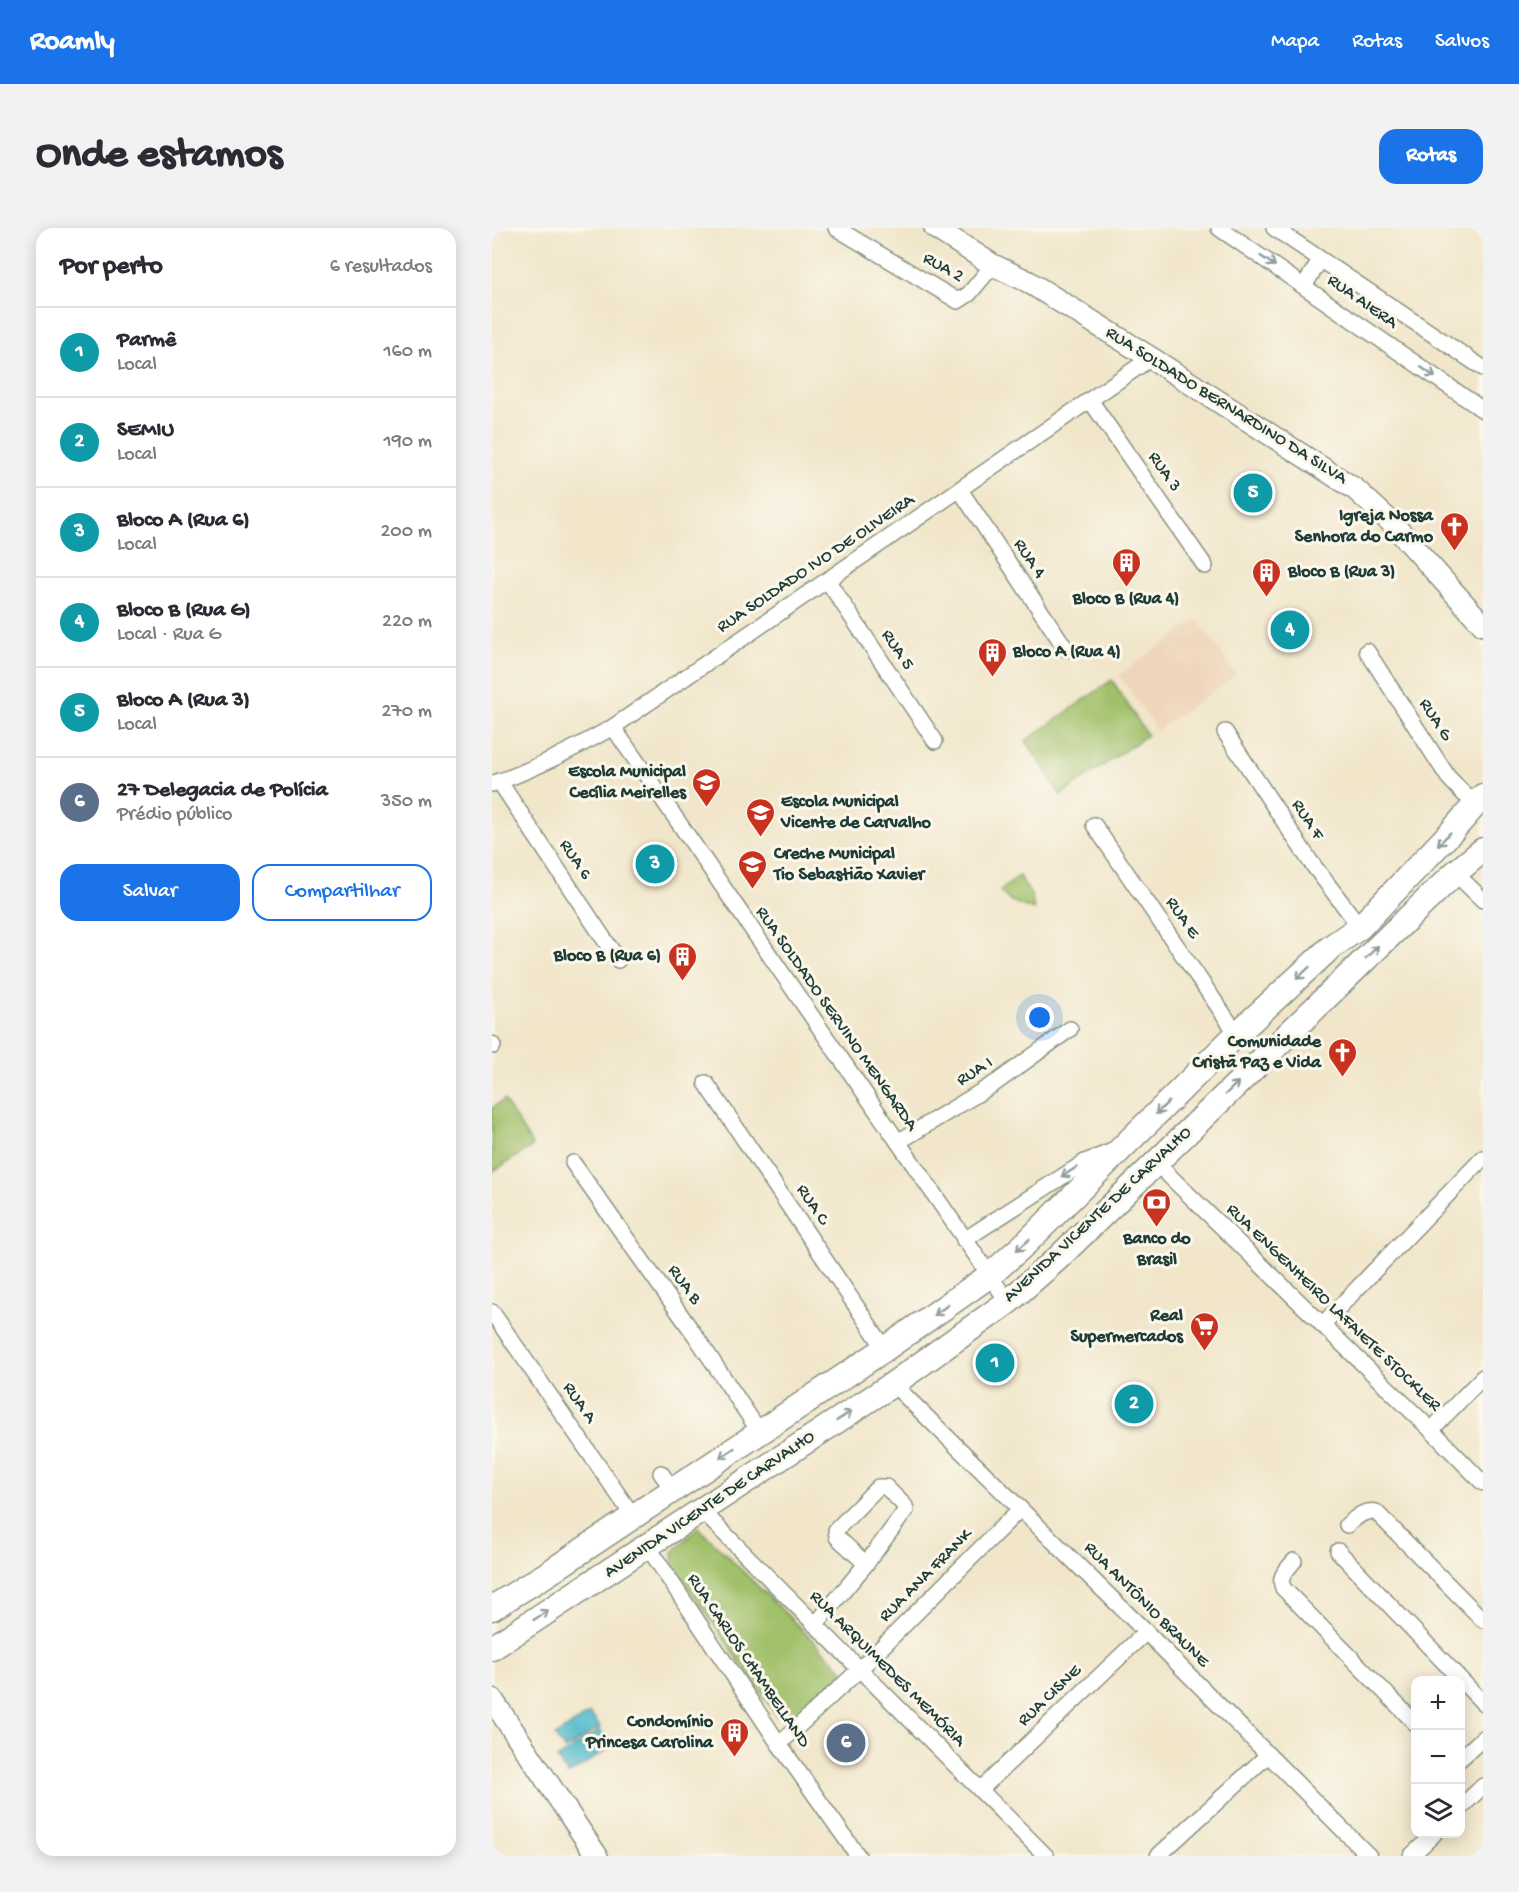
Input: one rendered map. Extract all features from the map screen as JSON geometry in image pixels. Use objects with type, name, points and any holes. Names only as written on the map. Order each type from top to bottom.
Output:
[{"type":"main road","name":"AVENIDA VICENTE DE CARVALHO","points":[[492,1608],[633,1516],[667,1481],[759,1431],[885,1349],[989,1276],[1026,1243],[1237,1034],[1330,948],[1360,927],[1480,800]]},
{"type":"main road","name":"AVENIDA VICENTE DE CARVALHO","points":[[492,1648],[893,1384],[1008,1302],[1058,1258],[1455,873],[1483,850]]},
{"type":"street","name":"RUA 2","points":[[836,228],[958,301],[969,294],[993,266]]},
{"type":"street","name":"RUA SOLDADO BERNARDINO DA SILVA","points":[[935,228],[993,266],[1027,281],[1151,358],[1360,492],[1392,523],[1478,626]]},
{"type":"street","name":"RUA AIERA","points":[[1219,228],[1483,410]]},
{"type":"street","name":"RUA AIERA","points":[[1274,228],[1483,368]]},
{"type":"street","points":[[1304,285],[1320,260]]},
{"type":"street","name":"RUA SOLDADO IVO DE OLIVEIRA","points":[[496,783],[542,764],[613,728],[1151,358]]},
{"type":"street","name":"RUA 3","points":[[1090,400],[1205,566]]},
{"type":"street","name":"RUA 4","points":[[960,490],[1065,649]]},
{"type":"street","name":"RUA 5","points":[[827,580],[935,741]]},
{"type":"street","name":"RUA G","points":[[1367,651],[1448,777],[1464,794],[1480,800]]},
{"type":"street","name":"RUA SOLDADO SERVINO MENGARDA","points":[[613,728],[963,1240],[1008,1302]]},
{"type":"street","name":"RUA F","points":[[1225,732],[1310,861],[1360,927]]},
{"type":"street","name":"RUA 6","points":[[496,783],[618,960]]},
{"type":"street","name":"RUA E","points":[[1094,825],[1237,1034]]},
{"type":"street","points":[[1455,873],[1483,900]]},
{"type":"street","name":"RUA I","points":[[898,1143],[997,1082],[1070,1029]]},
{"type":"street","name":"RUA C","points":[[706,1083],[885,1349]]},
{"type":"street","name":"AVENIDA VICENTE DE CARVALHO","points":[[963,1240],[1085,1162],[1122,1147]]},
{"type":"street","points":[[1323,1325],[1483,1158]]},
{"type":"street","name":"RUA ENGENHEIRO LAFAIETE STOCKLER","points":[[1155,1162],[1483,1483]]},
{"type":"street","name":"RUA B","points":[[573,1163],[698,1338],[759,1431]]},
{"type":"street","name":"RUA A","points":[[492,1312],[633,1516]]},
{"type":"street","points":[[1431,1430],[1483,1377]]},
{"type":"street","name":"RUA ANTÔNIO BRAUNE","points":[[893,1384],[1370,1856]]},
{"type":"street","points":[[815,1625],[866,1564],[906,1510],[905,1506],[886,1487],[882,1486],[873,1491],[836,1530],[837,1537],[866,1564]]},
{"type":"street","name":"RUA ANA FRANK","points":[[780,1744],[859,1670],[1020,1509]]},
{"type":"street","name":"RUA ARQUIMEDES MEMÓRIA","points":[[701,1510],[1046,1856]]},
{"type":"street","points":[[1347,1525],[1364,1512],[1376,1512],[1483,1620]]},
{"type":"street","name":"RUA CARLOS CHAMBELLAND","points":[[648,1547],[858,1856]]},
{"type":"street","points":[[1338,1551],[1483,1703]]},
{"type":"street","points":[[1294,1561],[1282,1576],[1283,1588],[1411,1719]]},
{"type":"street","name":"RUA CISNE","points":[[981,1789],[1146,1632]]},
{"type":"street","points":[[492,1699],[597,1856]]},
{"type":"street","points":[[1465,1755],[1483,1738]]},
{"type":"street","points":[[1158,1856],[1268,1755]]},
{"type":"street","points":[[1465,1804],[1483,1786]]},
{"type":"street","points":[[1412,1856],[1429,1838]]},
{"type":"shaded area","points":[[1198,619],[1236,675],[1157,730],[1119,675]]},
{"type":"green space","points":[[1112,680],[1147,735],[1061,795],[1026,741]]},
{"type":"green space","points":[[1019,876],[1032,897],[1034,910],[1009,900],[1000,891]]},
{"type":"green space","points":[[504,1100],[533,1146],[492,1172],[492,1108]]},
{"type":"green space","points":[[698,1527],[845,1672],[796,1716],[777,1716],[674,1566],[673,1552]]},
{"type":"water","points":[[590,1713],[600,1727],[565,1750],[555,1736]]},
{"type":"water","points":[[600,1730],[611,1747],[568,1775],[557,1759]]},
{"type":"place","name":"Bloco A (Rua 3)","points":[[1253,493]]},
{"type":"place","name":"Igreja Nossa Senhora do Carmo","points":[[1454,552]]},
{"type":"place","name":"Bloco B (Rua 4)","points":[[1126,588]]},
{"type":"place","name":"Bloco B (Rua 3)","points":[[1267,598]]},
{"type":"place","name":"Bloco B (Rua G)","points":[[1290,630]]},
{"type":"place","name":"Bloco A (Rua 4)","points":[[992,678]]},
{"type":"place","name":"Escola Municipal Cecília Meirelles","points":[[707,808]]},
{"type":"place","name":"Escola Municipal Vicente de Carvalho","points":[[760,838]]},
{"type":"place","name":"Bloco A (Rua 6)","points":[[655,864]]},
{"type":"place","name":"Creche Municipal Tio Sebastião Xavier","points":[[753,890]]},
{"type":"place","name":"Bloco B (Rua 6)","points":[[682,982]]},
{"type":"place","name":"Comunidade Cristã Paz e Vida","points":[[1342,1078]]},
{"type":"place","name":"Banco do Brasil","points":[[1157,1228]]},
{"type":"place","name":"Real Supermercados","points":[[1204,1352]]},
{"type":"place","name":"Parmê","points":[[995,1363]]},
{"type":"place","name":"SEMIU","points":[[1134,1404]]},
{"type":"place","name":"27 Delegacia de Polícia","points":[[846,1743]]},
{"type":"place","name":"Condomínio Princesa Carolina","points":[[734,1758]]}]
